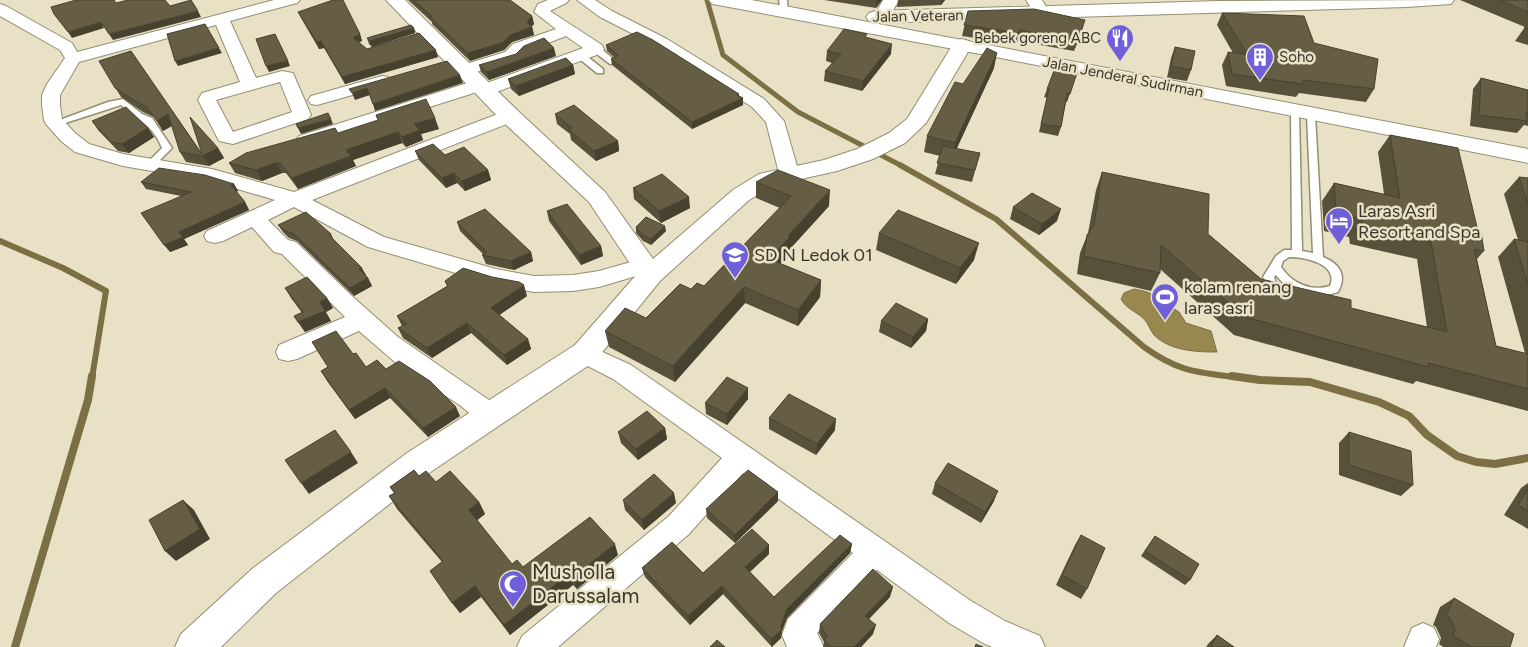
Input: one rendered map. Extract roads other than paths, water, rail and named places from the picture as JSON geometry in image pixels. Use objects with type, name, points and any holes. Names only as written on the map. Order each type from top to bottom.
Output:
[{"type":"main road","points":[[395,0],[425,35],[463,74],[597,197],[622,230],[648,271]]},
{"type":"main road","name":"Jalan Jenderal Sudirman","points":[[718,0],[784,5],[811,17],[1528,156]]},
{"type":"main road","name":"Jalan Veteran","points":[[811,17],[951,15],[1038,7],[1140,4],[1366,4],[1445,0]]},
{"type":"main road","points":[[194,647],[264,580],[418,463],[585,353],[648,271],[741,195],[767,179],[788,173],[829,166],[876,150],[906,132],[915,122],[952,43],[951,15]]},
{"type":"street","points":[[292,0],[74,58],[56,84],[51,95],[51,105],[56,123],[68,137],[91,152],[123,160],[212,175],[295,198],[376,242],[514,281],[553,285],[648,271]]},
{"type":"street","points":[[561,0],[541,10],[566,30],[596,49]]},
{"type":"street","points":[[586,0],[606,14],[661,42],[758,103],[775,121],[779,130],[788,173]]},
{"type":"street","points":[[882,16],[891,0]]},
{"type":"street","points":[[0,10],[66,47],[74,58]]},
{"type":"street","points":[[222,20],[250,84]]},
{"type":"street","points":[[290,145],[326,135],[463,74],[511,56],[519,48],[566,30]]},
{"type":"street","points":[[463,74],[580,55],[596,49]]},
{"type":"street","points":[[282,76],[287,77],[302,115],[233,138],[226,137],[207,100],[212,95],[250,84],[282,76]]},
{"type":"street","points":[[317,100],[400,76]]},
{"type":"street","points":[[215,236],[295,198],[510,116]]},
{"type":"street","points":[[212,175],[231,164]]},
{"type":"street","points":[[254,217],[282,247],[288,247],[335,296],[409,358],[478,404],[490,415]]},
{"type":"street","points":[[288,352],[363,319]]},
{"type":"street","points":[[585,353],[622,372],[960,612],[994,632],[1029,647]]},
{"type":"street","points":[[533,647],[679,526],[741,456]]},
{"type":"street","points":[[808,647],[798,635],[799,630],[875,551]]},
{"type":"lane","points":[[596,49],[614,62]]},
{"type":"lane","points":[[580,55],[600,71]]},
{"type":"lane","points":[[56,123],[111,104],[123,102],[139,116],[148,120],[166,143],[167,148],[165,151],[151,164]]},
{"type":"lane","points":[[1296,252],[1303,113]]},
{"type":"lane","points":[[1303,113],[1318,258]]},
{"type":"lane","points":[[1296,252],[1318,258],[1327,263],[1338,277],[1338,283],[1328,302],[1314,304],[1283,296],[1273,288],[1268,277],[1276,267],[1280,256],[1296,252]]},
{"type":"lane","points":[[1276,267],[1287,281],[1307,291],[1318,293],[1334,288]]},
{"type":"waterway","points":[[707,0],[723,55],[798,112],[902,166]]},
{"type":"waterway","points":[[900,165],[996,219],[1144,347],[1157,356],[1179,367],[1190,370],[1241,378]]},
{"type":"waterway","points":[[0,241],[63,268],[106,291],[92,378]]},
{"type":"waterway","points":[[15,647],[88,400],[92,376]]},
{"type":"waterway","points":[[1232,376],[1260,380],[1310,382],[1379,402],[1409,416],[1427,435],[1457,456],[1476,462],[1495,464],[1528,458]]},
{"type":"place","name":"Bebek goreng ABC","points":[[1120,62]]},
{"type":"place","name":"Soho","points":[[1260,81]]},
{"type":"place","name":"Laras Asri Resort and Spa","points":[[1339,245]]},
{"type":"place","name":"SD N Ledok 01","points":[[735,279]]},
{"type":"place","name":"kolam renang laras asri","points":[[1165,321]]},
{"type":"place","name":"Musholla Darussalam","points":[[513,608]]}]
